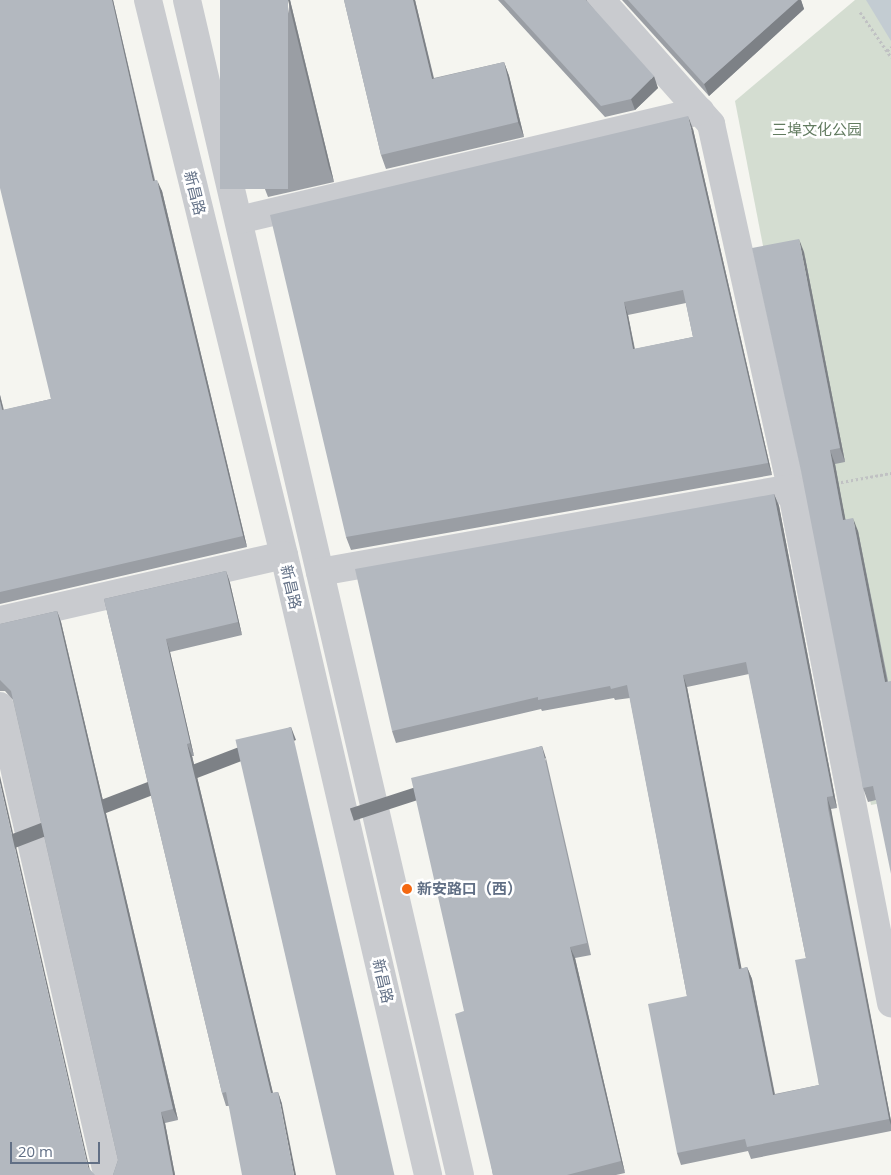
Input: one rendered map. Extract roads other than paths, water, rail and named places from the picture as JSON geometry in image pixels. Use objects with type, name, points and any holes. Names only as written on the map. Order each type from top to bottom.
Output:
[{"type":"street","name":"新昌路","points":[[148,0],[284,555],[428,1175]]},
{"type":"street","name":"新昌路","points":[[187,0],[460,1175]]},
{"type":"street","points":[[601,0],[711,124],[791,489],[891,1003]]},
{"type":"street","points":[[239,220],[700,111]]},
{"type":"street","points":[[320,572],[791,489]]},
{"type":"street","points":[[0,620],[284,555]]},
{"type":"street","points":[[0,706],[107,1175]]},
{"type":"place","name":"新安路口（西）","points":[[407,889]]},
{"type":"park label","name":"三埠文化公园","points":[[817,130]]}]
